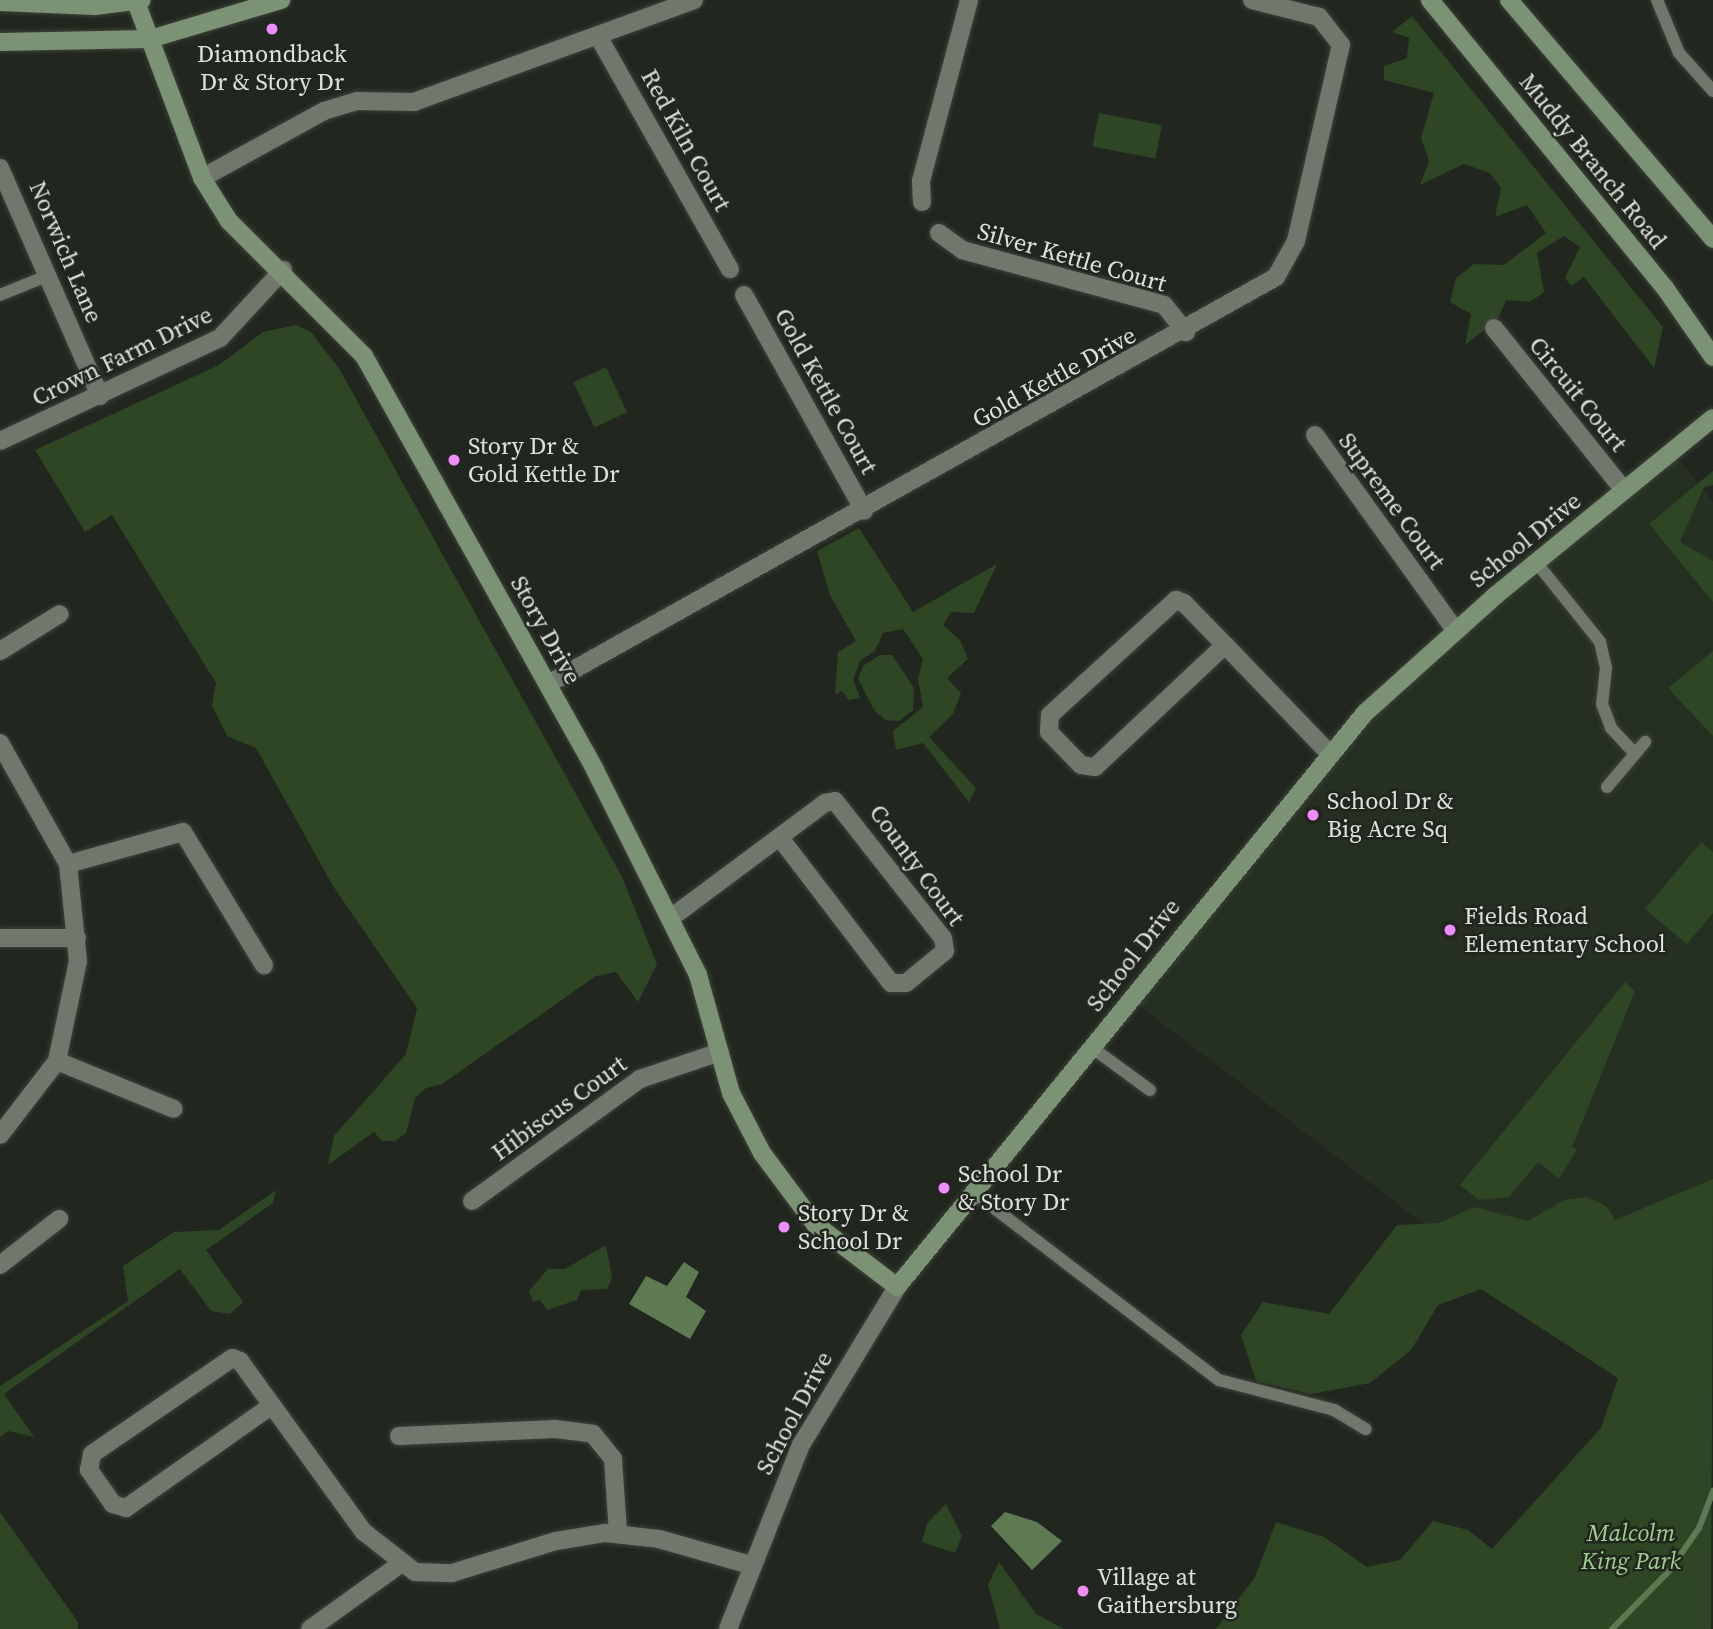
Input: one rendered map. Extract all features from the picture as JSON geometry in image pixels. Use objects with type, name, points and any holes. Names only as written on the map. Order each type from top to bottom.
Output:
[{"type":"street","points":[[0,42],[150,39],[281,0]]},
{"type":"street","points":[[202,178],[324,111],[357,101],[414,102],[694,0]]},
{"type":"street","points":[[922,202],[921,181],[969,0]]},
{"type":"street","name":"Gold Kettle Drive","points":[[548,684],[1186,332],[1283,268],[1341,57],[1338,35],[1319,17],[1252,0]]},
{"type":"street","name":"Muddy Branch Road","points":[[1430,0],[1665,288],[1713,357]]},
{"type":"street","name":"Muddy Branch Road","points":[[1510,0],[1713,239]]},
{"type":"street","points":[[0,2],[138,1]]},
{"type":"street","name":"Story Drive","points":[[138,1],[202,178],[229,221],[283,270],[364,356],[548,684],[672,917],[698,975],[732,1093],[784,1189],[815,1224],[897,1287]]},
{"type":"street","name":"Red Kiln Court","points":[[598,36],[730,269]]},
{"type":"street","name":"Norwich Lane","points":[[0,168],[100,396]]},
{"type":"street","name":"Silver Kettle Court","points":[[939,233],[962,250],[1164,305],[1186,332]]},
{"type":"street","name":"Crown Farm Drive","points":[[0,441],[220,338],[283,270]]},
{"type":"street","name":"Gold Kettle Court","points":[[744,295],[864,511]]},
{"type":"street","name":"Circuit Court","points":[[1494,328],[1623,490]]},
{"type":"street","name":"School Drive","points":[[729,1629],[750,1565],[801,1445],[897,1287],[1329,753],[1455,630],[1713,418]]},
{"type":"street","name":"Supreme Court","points":[[1315,435],[1455,630]]},
{"type":"street","points":[[1225,645],[1095,767],[1082,765],[1049,732],[1050,715],[1167,603],[1184,603],[1225,645],[1329,753]]},
{"type":"street","points":[[0,651],[61,614]]},
{"type":"street","points":[[0,743],[68,864],[77,938],[76,990],[57,1061],[0,1135]]},
{"type":"street","name":"County Court","points":[[672,917],[825,803],[844,805],[943,938],[945,951],[906,983],[891,984],[780,838]]},
{"type":"street","points":[[68,864],[183,832],[264,965]]},
{"type":"street","points":[[0,938],[77,938]]},
{"type":"street","name":"Hibiscus Court","points":[[472,1201],[640,1079],[720,1052]]},
{"type":"street","points":[[57,1061],[174,1109]]},
{"type":"street","points":[[0,1265],[59,1219]]},
{"type":"street","points":[[271,1406],[126,1508],[117,1507],[89,1470],[92,1454],[227,1359],[240,1361],[363,1532],[399,1565],[452,1573],[556,1541],[618,1533],[750,1565]]},
{"type":"street","points":[[399,1436],[555,1429],[593,1434],[612,1459],[618,1533]]},
{"type":"street","points":[[310,1629],[399,1565]]},
{"type":"lane","points":[[1657,0],[1679,52],[1713,90]]},
{"type":"lane","points":[[0,295],[49,275]]},
{"type":"lane","points":[[1536,562],[1600,642],[1604,715],[1635,754]]},
{"type":"lane","points":[[1607,787],[1645,742]]},
{"type":"lane","points":[[1091,1047],[1150,1090]]},
{"type":"lane","points":[[974,1192],[1219,1380],[1334,1410],[1366,1429]]},
{"type":"shaded area","name":"Fields Road Elementary School","points":[[1675,455],[1713,502],[1713,1268],[1428,1227],[1132,1000],[1373,710]]},
{"type":"shaded area","points":[[684,1262],[699,1272],[686,1297],[706,1311],[690,1339],[629,1304],[646,1276],[667,1286]]},
{"type":"shaded area","points":[[1005,1512],[1037,1522],[1062,1541],[1032,1570],[991,1526]]},
{"type":"green space","points":[[1412,16],[1663,327],[1654,368],[1584,277],[1571,286],[1565,278],[1580,247],[1564,236],[1537,253],[1544,292],[1530,302],[1506,300],[1498,319],[1465,345],[1471,314],[1450,302],[1456,278],[1474,264],[1504,265],[1546,233],[1527,205],[1495,217],[1501,188],[1490,173],[1464,164],[1420,185],[1429,161],[1421,138],[1434,93],[1384,80],[1384,66],[1407,58],[1409,38],[1392,32]]},
{"type":"green space","points":[[1099,113],[1162,125],[1155,159],[1093,146]]},
{"type":"green space","points":[[296,325],[311,332],[340,370],[622,877],[657,964],[638,1002],[616,972],[596,976],[442,1084],[426,1088],[415,1098],[406,1133],[395,1141],[382,1141],[374,1132],[328,1165],[334,1136],[406,1054],[417,1008],[333,886],[256,748],[227,736],[212,706],[216,683],[112,515],[85,532],[35,450],[219,365],[263,332]]},
{"type":"green space","points":[[606,367],[627,412],[595,428],[573,382]]},
{"type":"green space","points":[[1713,471],[1713,485],[1704,487],[1680,542],[1713,561],[1713,602],[1649,524]]},
{"type":"green space","points":[[859,528],[913,612],[997,564],[974,613],[951,612],[943,625],[960,640],[968,659],[947,678],[961,693],[953,714],[929,737],[976,788],[969,802],[923,743],[896,750],[893,731],[923,707],[918,679],[923,659],[903,629],[883,633],[875,651],[860,661],[853,680],[860,698],[849,700],[842,691],[835,695],[838,652],[856,641],[830,595],[817,551]]},
{"type":"green space","points":[[1713,651],[1713,736],[1668,688]]},
{"type":"green space","points":[[880,655],[892,655],[914,688],[913,710],[899,721],[885,720],[874,710],[858,679],[863,666]]},
{"type":"green space","points":[[1701,842],[1713,852],[1713,913],[1687,944],[1645,909]]},
{"type":"green space","points":[[1625,982],[1635,991],[1572,1147],[1577,1149],[1559,1179],[1538,1162],[1509,1197],[1479,1200],[1460,1185]]},
{"type":"green space","name":"Malcolm King Park","points":[[1713,1179],[1711,1629],[1216,1629],[1255,1577],[1276,1522],[1324,1537],[1367,1567],[1400,1560],[1433,1521],[1468,1530],[1492,1549],[1601,1428],[1618,1378],[1481,1289],[1438,1305],[1411,1350],[1370,1383],[1311,1394],[1256,1381],[1241,1335],[1263,1302],[1329,1314],[1397,1225],[1439,1223],[1474,1207],[1528,1221],[1564,1200],[1587,1197],[1606,1206],[1615,1220]]},
{"type":"green space","points":[[276,1190],[273,1203],[206,1250],[243,1302],[230,1314],[211,1311],[180,1269],[4,1394],[34,1437],[8,1431],[0,1437],[0,1386],[128,1301],[123,1266],[174,1232],[219,1230]]},
{"type":"green space","points":[[606,1245],[612,1278],[607,1289],[581,1290],[577,1300],[547,1310],[540,1300],[533,1302],[529,1291],[548,1269],[565,1269]]},
{"type":"green space","points":[[946,1504],[962,1536],[955,1553],[922,1542],[927,1523]]},
{"type":"green space","points":[[0,1512],[78,1622],[78,1629],[0,1629]]},
{"type":"green space","points":[[999,1562],[1036,1614],[1064,1629],[1000,1629],[988,1585]]},
{"type":"waterway","points":[[1612,1629],[1670,1570],[1699,1528],[1713,1491]]},
{"type":"place","name":"Diamondback Dr & Story Dr","points":[[272,29]]},
{"type":"place","name":"Story Dr & Gold Kettle Dr","points":[[454,460]]},
{"type":"place","name":"School Dr & Big Acre Sq","points":[[1313,815]]},
{"type":"place","name":"Fields Road Elementary School","points":[[1450,930]]},
{"type":"place","name":"School Dr & Story Dr","points":[[944,1188]]},
{"type":"place","name":"Story Dr & School Dr","points":[[784,1227]]},
{"type":"place","name":"Village at Gaithersburg","points":[[1083,1591]]}]
